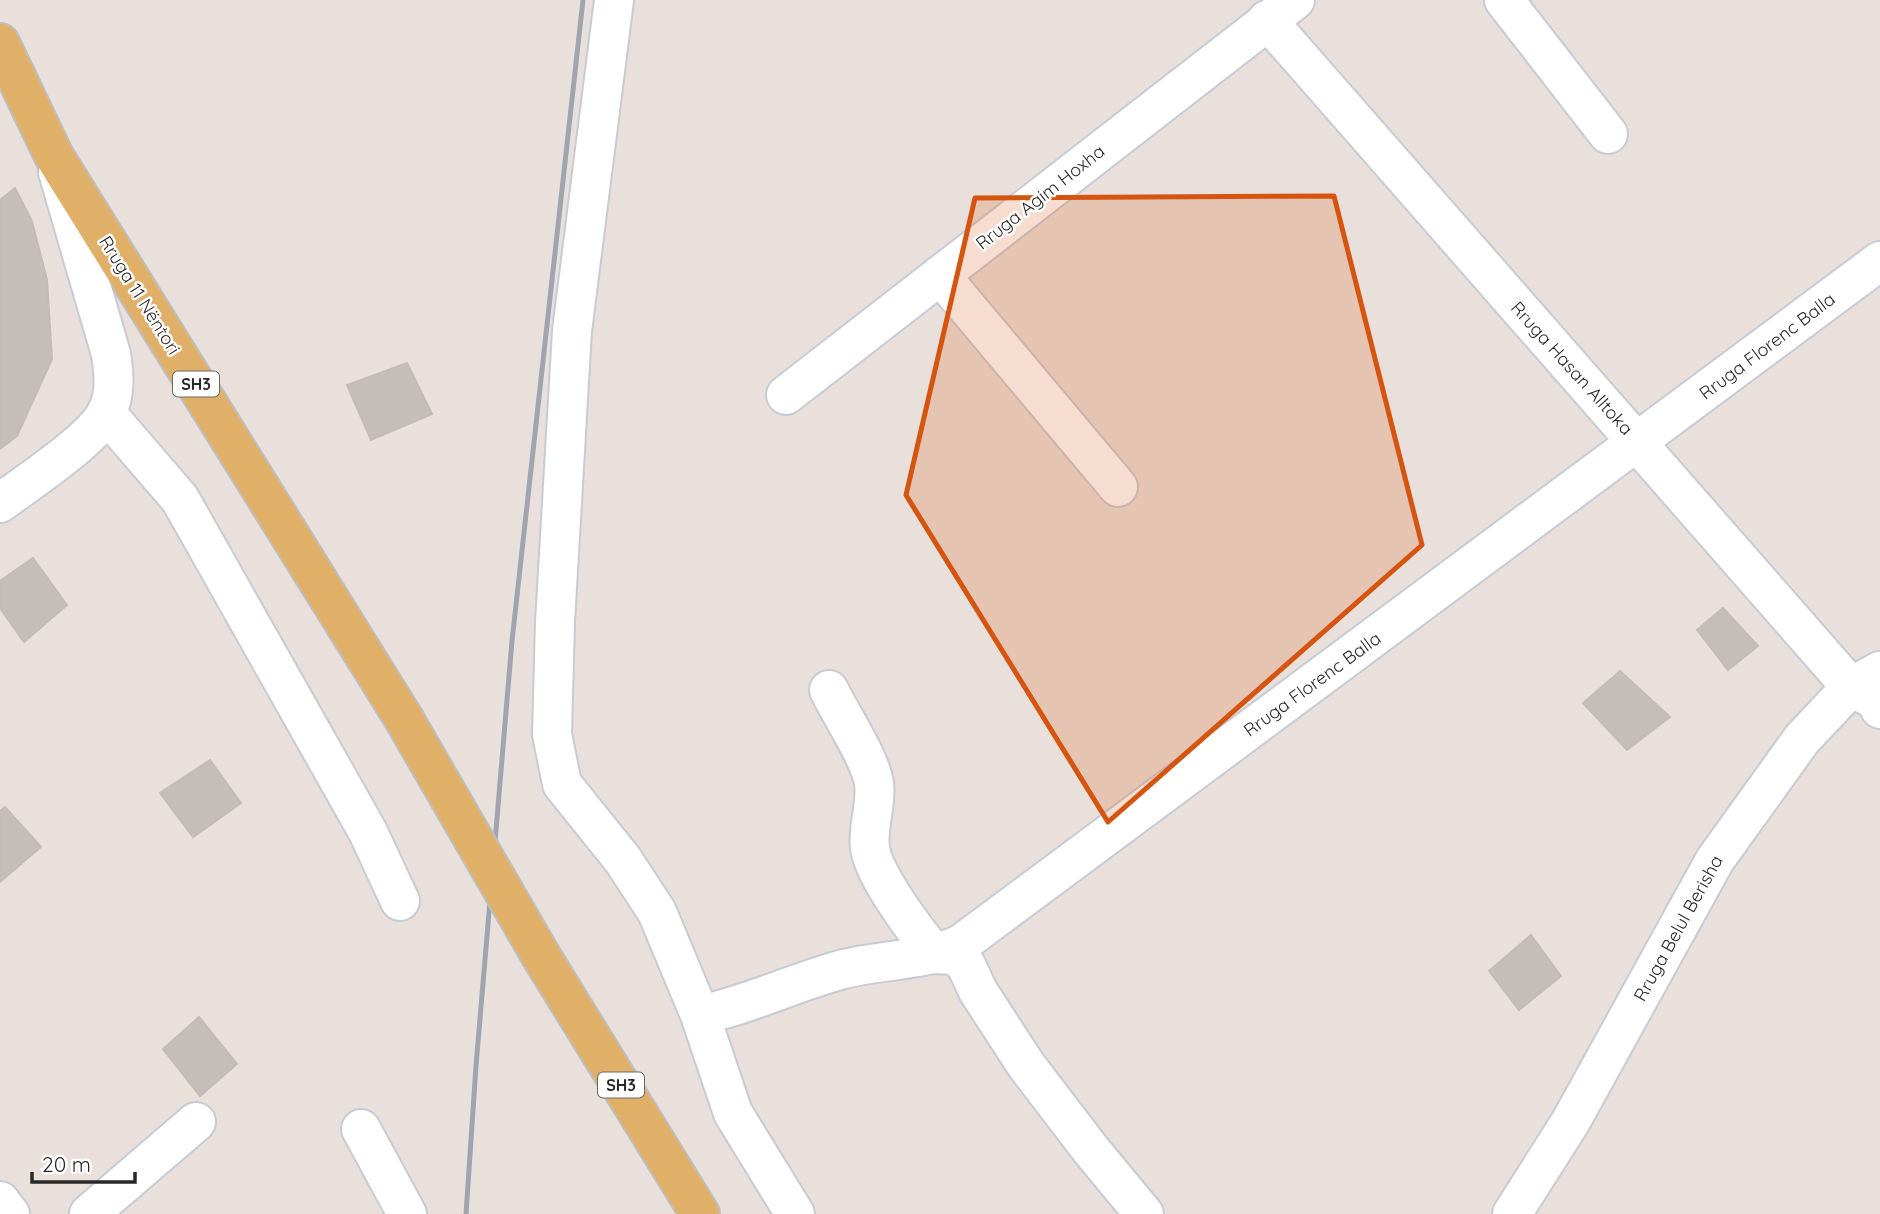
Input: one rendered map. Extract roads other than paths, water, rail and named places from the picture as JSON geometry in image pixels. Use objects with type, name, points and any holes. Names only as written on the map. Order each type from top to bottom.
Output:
[{"type":"main road","name":"Rruga 11 Nëntori","points":[[0,43],[54,156],[404,719],[541,956],[700,1214]]},
{"type":"street","points":[[614,0],[572,331],[555,622],[552,734],[562,784],[623,860],[657,912],[701,1015],[733,1113],[795,1214]]},
{"type":"street","points":[[1504,0],[1608,134]]},
{"type":"street","name":"Rruga Agim Hoxha","points":[[786,395],[1281,10]]},
{"type":"street","name":"Rruga Hasan Alltoka","points":[[1281,10],[1457,240],[1638,442],[1870,689]]},
{"type":"street","points":[[0,503],[97,427],[106,413],[114,379],[111,354],[54,156]]},
{"type":"street","name":"Rruga Florenc Balla","points":[[701,1015],[727,1010],[842,970],[935,954],[961,944],[1880,261]]},
{"type":"street","points":[[940,275],[1118,487]]},
{"type":"street","points":[[106,413],[180,499],[368,832],[400,901]]},
{"type":"street","name":"Rruga Belul Berisha","points":[[1512,1214],[1572,1121],[1715,860],[1802,739],[1870,689]]},
{"type":"street","points":[[829,691],[874,783],[870,848],[875,866],[913,927],[935,954],[955,955],[966,965],[978,991],[1026,1065],[1090,1150],[1143,1214]]},
{"type":"street","points":[[89,1214],[196,1122]]},
{"type":"street","points":[[360,1129],[407,1214]]},
{"type":"street","points":[[0,1201],[10,1214]]},
{"type":"railway","points":[[466,1214],[512,641],[583,0]]}]
